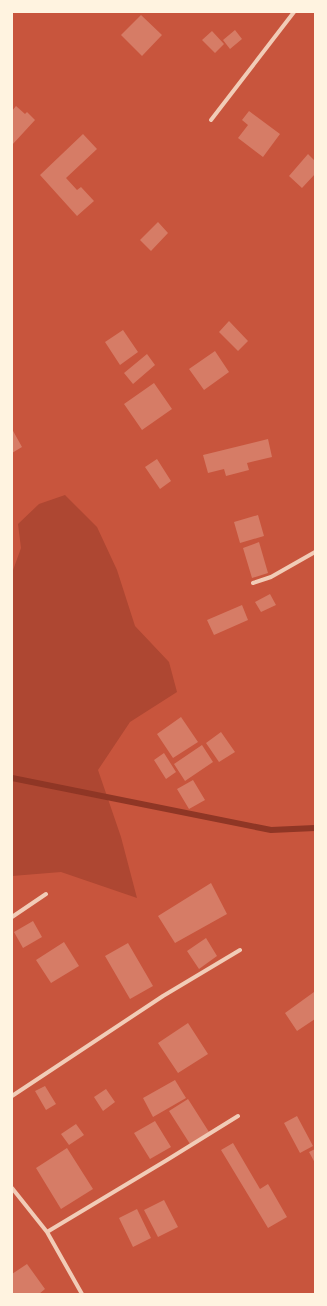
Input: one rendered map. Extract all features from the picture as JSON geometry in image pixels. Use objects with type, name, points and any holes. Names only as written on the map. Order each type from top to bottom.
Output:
[{"type":"street","points":[[211,120],[294,12]]},
{"type":"street","points":[[253,583],[271,577],[315,552]]},
{"type":"street","points":[[12,917],[46,894]]},
{"type":"street","points":[[12,1096],[163,996],[240,950]]},
{"type":"street","points":[[47,1232],[238,1116]]},
{"type":"street","points":[[12,1188],[47,1232],[82,1294]]},
{"type":"shaded area","points":[[65,495],[97,527],[117,570],[135,626],[169,662],[177,692],[130,722],[98,770],[121,837],[137,898],[61,872],[12,876],[12,573],[21,548],[18,524],[39,504]]},
{"type":"building","points":[[141,15],[162,35],[142,56],[121,35]]},
{"type":"building","points":[[235,30],[242,39],[230,49],[223,40]]},
{"type":"building","points":[[212,31],[224,44],[215,53],[202,40]]},
{"type":"building","points":[[16,106],[25,114],[27,112],[35,120],[12,145],[12,111]]},
{"type":"building","points":[[249,111],[280,134],[263,157],[238,138],[248,125],[242,120]]},
{"type":"building","points":[[83,134],[97,149],[66,178],[77,190],[81,187],[94,201],[77,216],[40,175]]},
{"type":"building","points":[[308,154],[315,161],[315,174],[302,188],[289,176]]},
{"type":"building","points":[[158,222],[168,233],[151,251],[140,240]]},
{"type":"building","points":[[229,321],[248,341],[238,351],[219,332]]},
{"type":"building","points":[[123,330],[138,352],[120,365],[105,342]]},
{"type":"building","points":[[215,351],[229,372],[204,390],[189,369]]},
{"type":"building","points":[[147,354],[155,365],[133,384],[124,373]]},
{"type":"building","points":[[154,383],[172,409],[142,430],[124,404]]},
{"type":"building","points":[[12,429],[22,447],[12,453]]},
{"type":"building","points":[[268,439],[272,457],[247,463],[249,470],[226,476],[224,469],[208,473],[203,455]]},
{"type":"building","points":[[157,459],[171,481],[160,489],[145,467]]},
{"type":"building","points":[[258,515],[264,536],[240,543],[234,522]]},
{"type":"building","points":[[259,542],[268,573],[252,578],[243,548]]},
{"type":"building","points":[[270,594],[276,605],[261,612],[255,602]]},
{"type":"building","points":[[242,605],[248,620],[214,635],[207,620]]},
{"type":"building","points":[[181,717],[198,742],[173,758],[157,734]]},
{"type":"building","points":[[221,732],[235,752],[219,762],[206,743]]},
{"type":"building","points":[[202,745],[213,762],[185,781],[174,764]]},
{"type":"building","points":[[164,753],[176,772],[166,779],[154,760]]},
{"type":"building","points":[[193,780],[205,800],[189,809],[177,789]]},
{"type":"building","points":[[211,883],[227,914],[175,943],[158,916]]},
{"type":"building","points":[[33,921],[42,937],[23,948],[14,932]]},
{"type":"building","points":[[206,938],[217,956],[199,969],[187,951]]},
{"type":"building","points":[[64,942],[79,966],[51,983],[36,960]]},
{"type":"building","points":[[128,943],[153,986],[130,999],[105,956]]},
{"type":"building","points":[[314,992],[315,1019],[297,1031],[285,1013]]},
{"type":"building","points":[[188,1023],[208,1054],[178,1073],[158,1043]]},
{"type":"building","points":[[175,1080],[186,1098],[153,1117],[143,1098]]},
{"type":"building","points":[[45,1086],[56,1104],[46,1110],[35,1091]]},
{"type":"building","points":[[106,1089],[115,1102],[103,1111],[94,1097]]},
{"type":"building","points":[[188,1099],[209,1132],[190,1144],[169,1111]]},
{"type":"building","points":[[297,1116],[313,1146],[300,1153],[284,1123]]},
{"type":"building","points":[[155,1121],[171,1147],[150,1159],[134,1133]]},
{"type":"building","points":[[76,1124],[84,1135],[69,1145],[61,1134]]},
{"type":"building","points":[[233,1143],[260,1189],[268,1184],[287,1217],[268,1228],[221,1150]]},
{"type":"building","points":[[67,1148],[93,1189],[61,1209],[36,1168]]},
{"type":"building","points":[[315,1149],[315,1163],[309,1152]]},
{"type":"building","points":[[164,1200],[178,1227],[158,1237],[144,1210]]},
{"type":"building","points":[[137,1209],[151,1238],[133,1247],[119,1218]]},
{"type":"building","points":[[27,1264],[45,1289],[39,1294],[12,1294],[12,1274]]},
{"type":"waterway","points":[[12,778],[271,830],[315,828]]}]
